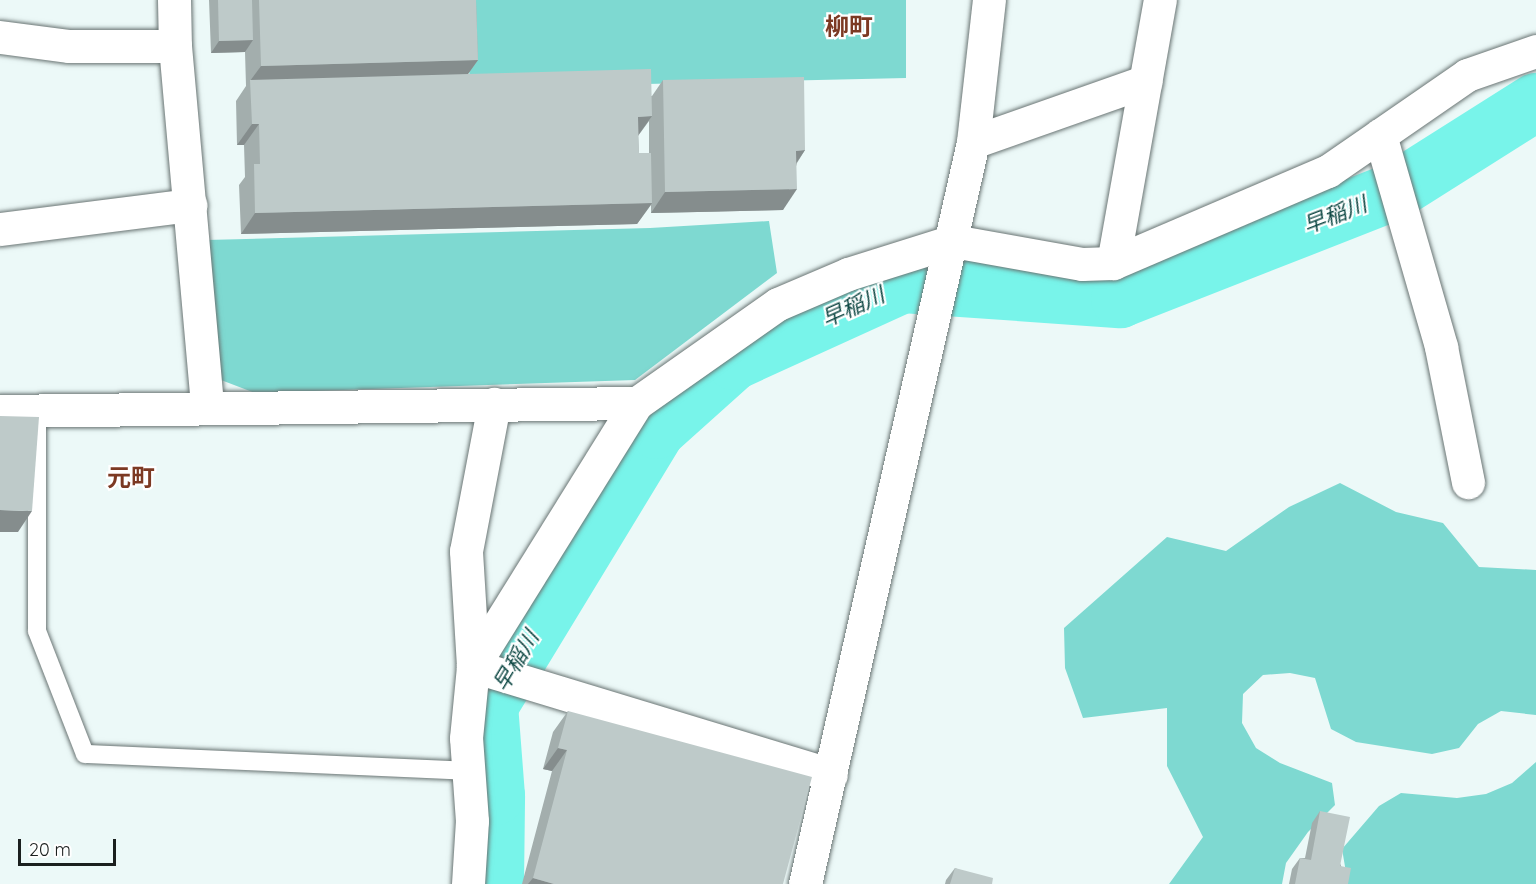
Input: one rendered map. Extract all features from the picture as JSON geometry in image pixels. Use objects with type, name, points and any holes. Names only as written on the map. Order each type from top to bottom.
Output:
[{"type":"street","points":[[174,0],[175,46],[207,408]]},
{"type":"street","points":[[805,884],[953,241],[973,142],[989,0]]},
{"type":"street","points":[[1113,263],[1160,0]]},
{"type":"street","points":[[0,37],[69,46],[175,46]]},
{"type":"street","points":[[473,666],[637,403],[778,304],[848,274],[953,241],[1082,264],[1113,263],[1328,171],[1467,75],[1536,51]]},
{"type":"street","points":[[973,142],[1146,81]]},
{"type":"street","points":[[1380,135],[1442,347],[1468,482]]},
{"type":"street","points":[[0,229],[190,205]]},
{"type":"street","points":[[0,411],[637,403]]},
{"type":"street","points":[[468,884],[472,821],[466,738],[473,666],[466,551],[494,404]]},
{"type":"street","points":[[473,666],[831,774]]},
{"type":"lane","points":[[38,411],[37,631],[85,754],[469,771]]},
{"type":"shaded area","points":[[466,0],[906,0],[906,78],[470,88]]},
{"type":"shaded area","points":[[769,221],[777,273],[635,380],[255,393],[221,380],[206,240],[650,228]]},
{"type":"shaded area","points":[[1340,483],[1396,512],[1443,523],[1479,567],[1536,570],[1536,715],[1501,711],[1478,724],[1459,748],[1432,754],[1356,742],[1331,729],[1315,678],[1290,673],[1263,675],[1243,694],[1242,723],[1256,748],[1280,763],[1332,783],[1335,805],[1308,832],[1286,863],[1282,884],[1169,884],[1203,837],[1167,766],[1167,708],[1083,718],[1065,668],[1064,628],[1167,537],[1226,551],[1289,507]]},
{"type":"shaded area","points":[[1536,762],[1536,884],[1348,884],[1342,849],[1379,806],[1401,793],[1457,798],[1486,794],[1512,783]]},
{"type":"building","points":[[218,0],[252,0],[253,40],[219,41]]},
{"type":"building","points":[[259,0],[476,0],[478,60],[261,66]]},
{"type":"building","points":[[651,69],[652,116],[638,117],[639,153],[651,153],[652,203],[255,213],[254,164],[260,164],[259,124],[252,124],[250,80]]},
{"type":"building","points":[[804,77],[805,150],[796,151],[797,189],[665,192],[663,80]]},
{"type":"building","points":[[0,416],[39,417],[32,511],[0,510]]},
{"type":"building","points":[[568,711],[812,777],[783,884],[554,884],[533,878],[567,750],[558,748]]},
{"type":"building","points":[[1320,811],[1350,817],[1340,866],[1351,868],[1348,884],[1295,884],[1300,858],[1311,860]]},
{"type":"building","points":[[955,868],[993,878],[992,884],[950,884]]},
{"type":"waterway","name":"早稲川","points":[[495,884],[496,796],[489,706],[657,430],[734,361],[903,284],[1120,299],[1395,191],[1536,102]]},
{"type":"district","name":"柳町","points":[[849,27]]},
{"type":"district","name":"元町","points":[[131,478]]}]
